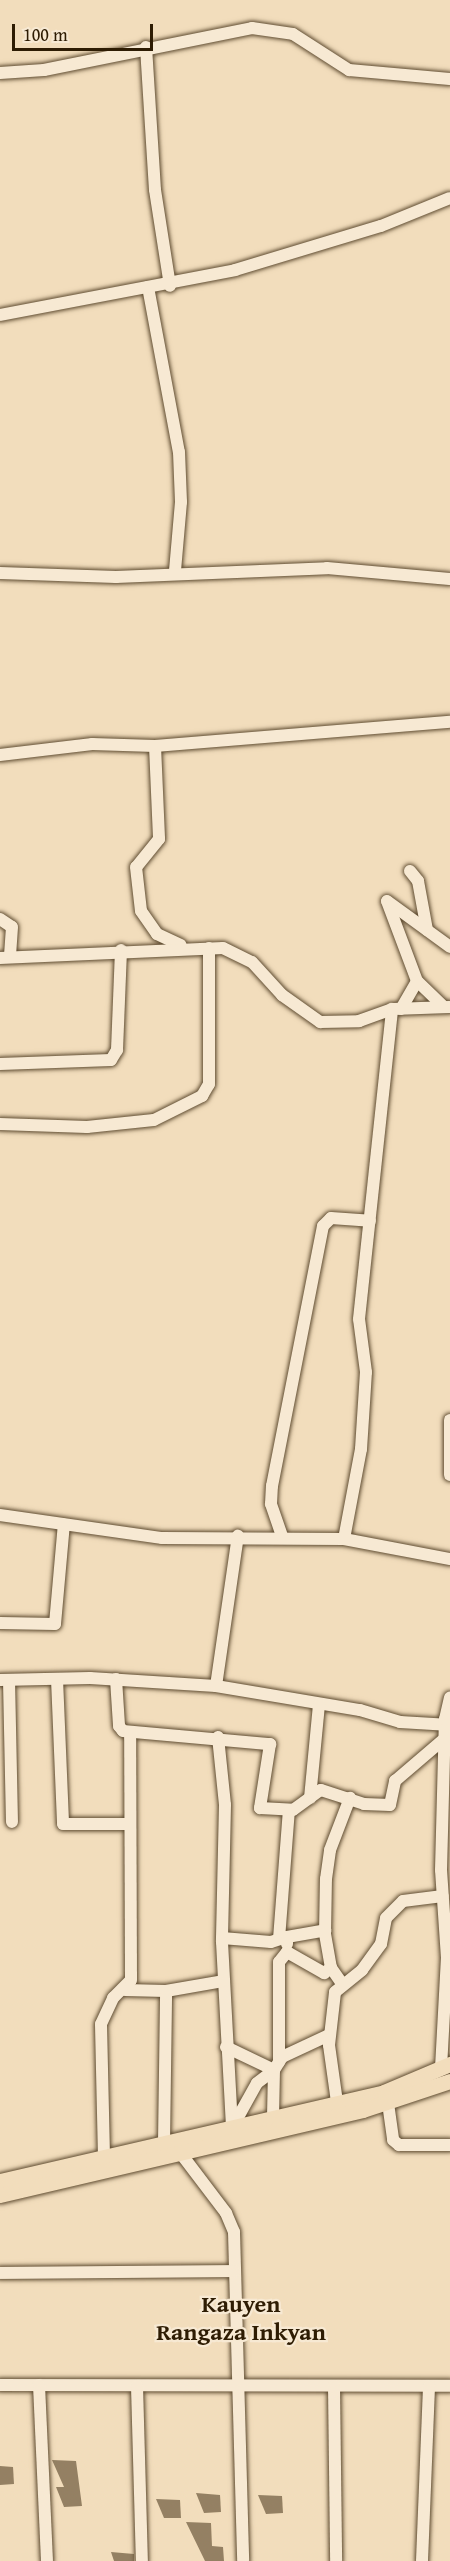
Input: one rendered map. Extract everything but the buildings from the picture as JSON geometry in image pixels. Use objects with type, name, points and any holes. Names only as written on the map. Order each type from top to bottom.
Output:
[{"type":"main road","points":[[0,2181],[384,2092],[447,2071]]},
{"type":"main road","points":[[0,2195],[388,2103],[447,2071]]},
{"type":"street","points":[[0,73],[44,70],[146,47],[252,28],[275,29],[349,70],[450,79]]},
{"type":"street","points":[[146,47],[155,190],[170,286]]},
{"type":"street","points":[[0,315],[148,287],[170,286],[381,226],[450,198]]},
{"type":"street","points":[[148,287],[179,452],[181,502],[175,571]]},
{"type":"street","points":[[0,573],[116,577],[175,571],[327,568],[450,579]]},
{"type":"street","points":[[0,755],[92,744],[155,746],[450,722]]},
{"type":"street","points":[[155,746],[159,839],[136,867],[141,911],[157,934],[172,944],[236,951],[252,962],[282,995],[320,1022],[359,1021],[396,1009],[447,1007]]},
{"type":"street","points":[[410,871],[418,881],[428,930]]},
{"type":"street","points":[[447,1007],[417,981],[387,900],[450,947]]},
{"type":"street","points":[[0,919],[12,927],[5,957],[121,950],[209,948]]},
{"type":"street","points":[[0,1124],[87,1127],[153,1120],[202,1096],[208,1084],[209,948]]},
{"type":"street","points":[[0,1064],[111,1060],[117,1050],[121,950]]},
{"type":"street","points":[[344,1539],[361,1449],[366,1372],[359,1320],[396,1009],[417,981]]},
{"type":"street","points":[[282,1536],[271,1504],[272,1486],[324,1221],[331,1218],[370,1221]]},
{"type":"street","points":[[450,1420],[450,1475]]},
{"type":"street","points":[[0,1515],[162,1538],[282,1536],[344,1539],[450,1559]]},
{"type":"street","points":[[0,1623],[55,1624],[64,1524]]},
{"type":"street","points":[[216,1686],[238,1536]]},
{"type":"street","points":[[57,1679],[63,1824],[129,1824]]},
{"type":"street","points":[[116,1679],[119,1726],[130,1733],[218,1737],[270,1744],[260,1808],[289,1810],[321,1790],[364,1804],[390,1805],[395,1781],[444,1739]]},
{"type":"street","points":[[12,1822],[5,1680],[116,1679],[216,1686],[319,1704],[400,1722],[447,1725]]},
{"type":"street","points":[[447,2071],[447,1958],[442,1896],[444,1739],[450,1698]]},
{"type":"street","points":[[310,1798],[319,1704]]},
{"type":"street","points":[[104,2157],[101,2025],[112,1998],[125,1990],[131,1980],[130,1733]]},
{"type":"street","points":[[218,1737],[225,1805],[222,1938],[232,2128]]},
{"type":"street","points":[[343,1986],[331,1968],[325,1930],[330,1850],[350,1798]]},
{"type":"street","points":[[289,1810],[283,1938],[287,1952],[324,1973],[331,1968]]},
{"type":"street","points":[[337,2102],[329,2035],[330,2001],[362,1970],[381,1944],[386,1918],[403,1900],[442,1896]]},
{"type":"street","points":[[222,1938],[283,1938],[325,1930]]},
{"type":"street","points":[[273,2117],[276,2066],[283,2017],[278,1983],[279,1962],[287,1952]]},
{"type":"street","points":[[125,1990],[166,1991],[224,1981]]},
{"type":"street","points":[[164,2143],[166,1991]]},
{"type":"street","points":[[232,2128],[257,2083],[304,2043],[329,2035]]},
{"type":"street","points":[[226,2047],[276,2066]]},
{"type":"street","points":[[388,2103],[393,2140],[399,2145],[450,2145]]},
{"type":"street","points":[[179,2151],[231,2222],[240,2386],[243,2561]]},
{"type":"street","points":[[0,2272],[234,2271]]},
{"type":"street","points":[[0,2385],[450,2386]]},
{"type":"street","points":[[39,2385],[47,2561]]},
{"type":"street","points":[[137,2386],[142,2561]]},
{"type":"street","points":[[334,2386],[336,2561]]},
{"type":"street","points":[[422,2561],[429,2386]]},
{"type":"district","name":"Kauyen Rangaza Inkyan","points":[[241,2318]]}]
